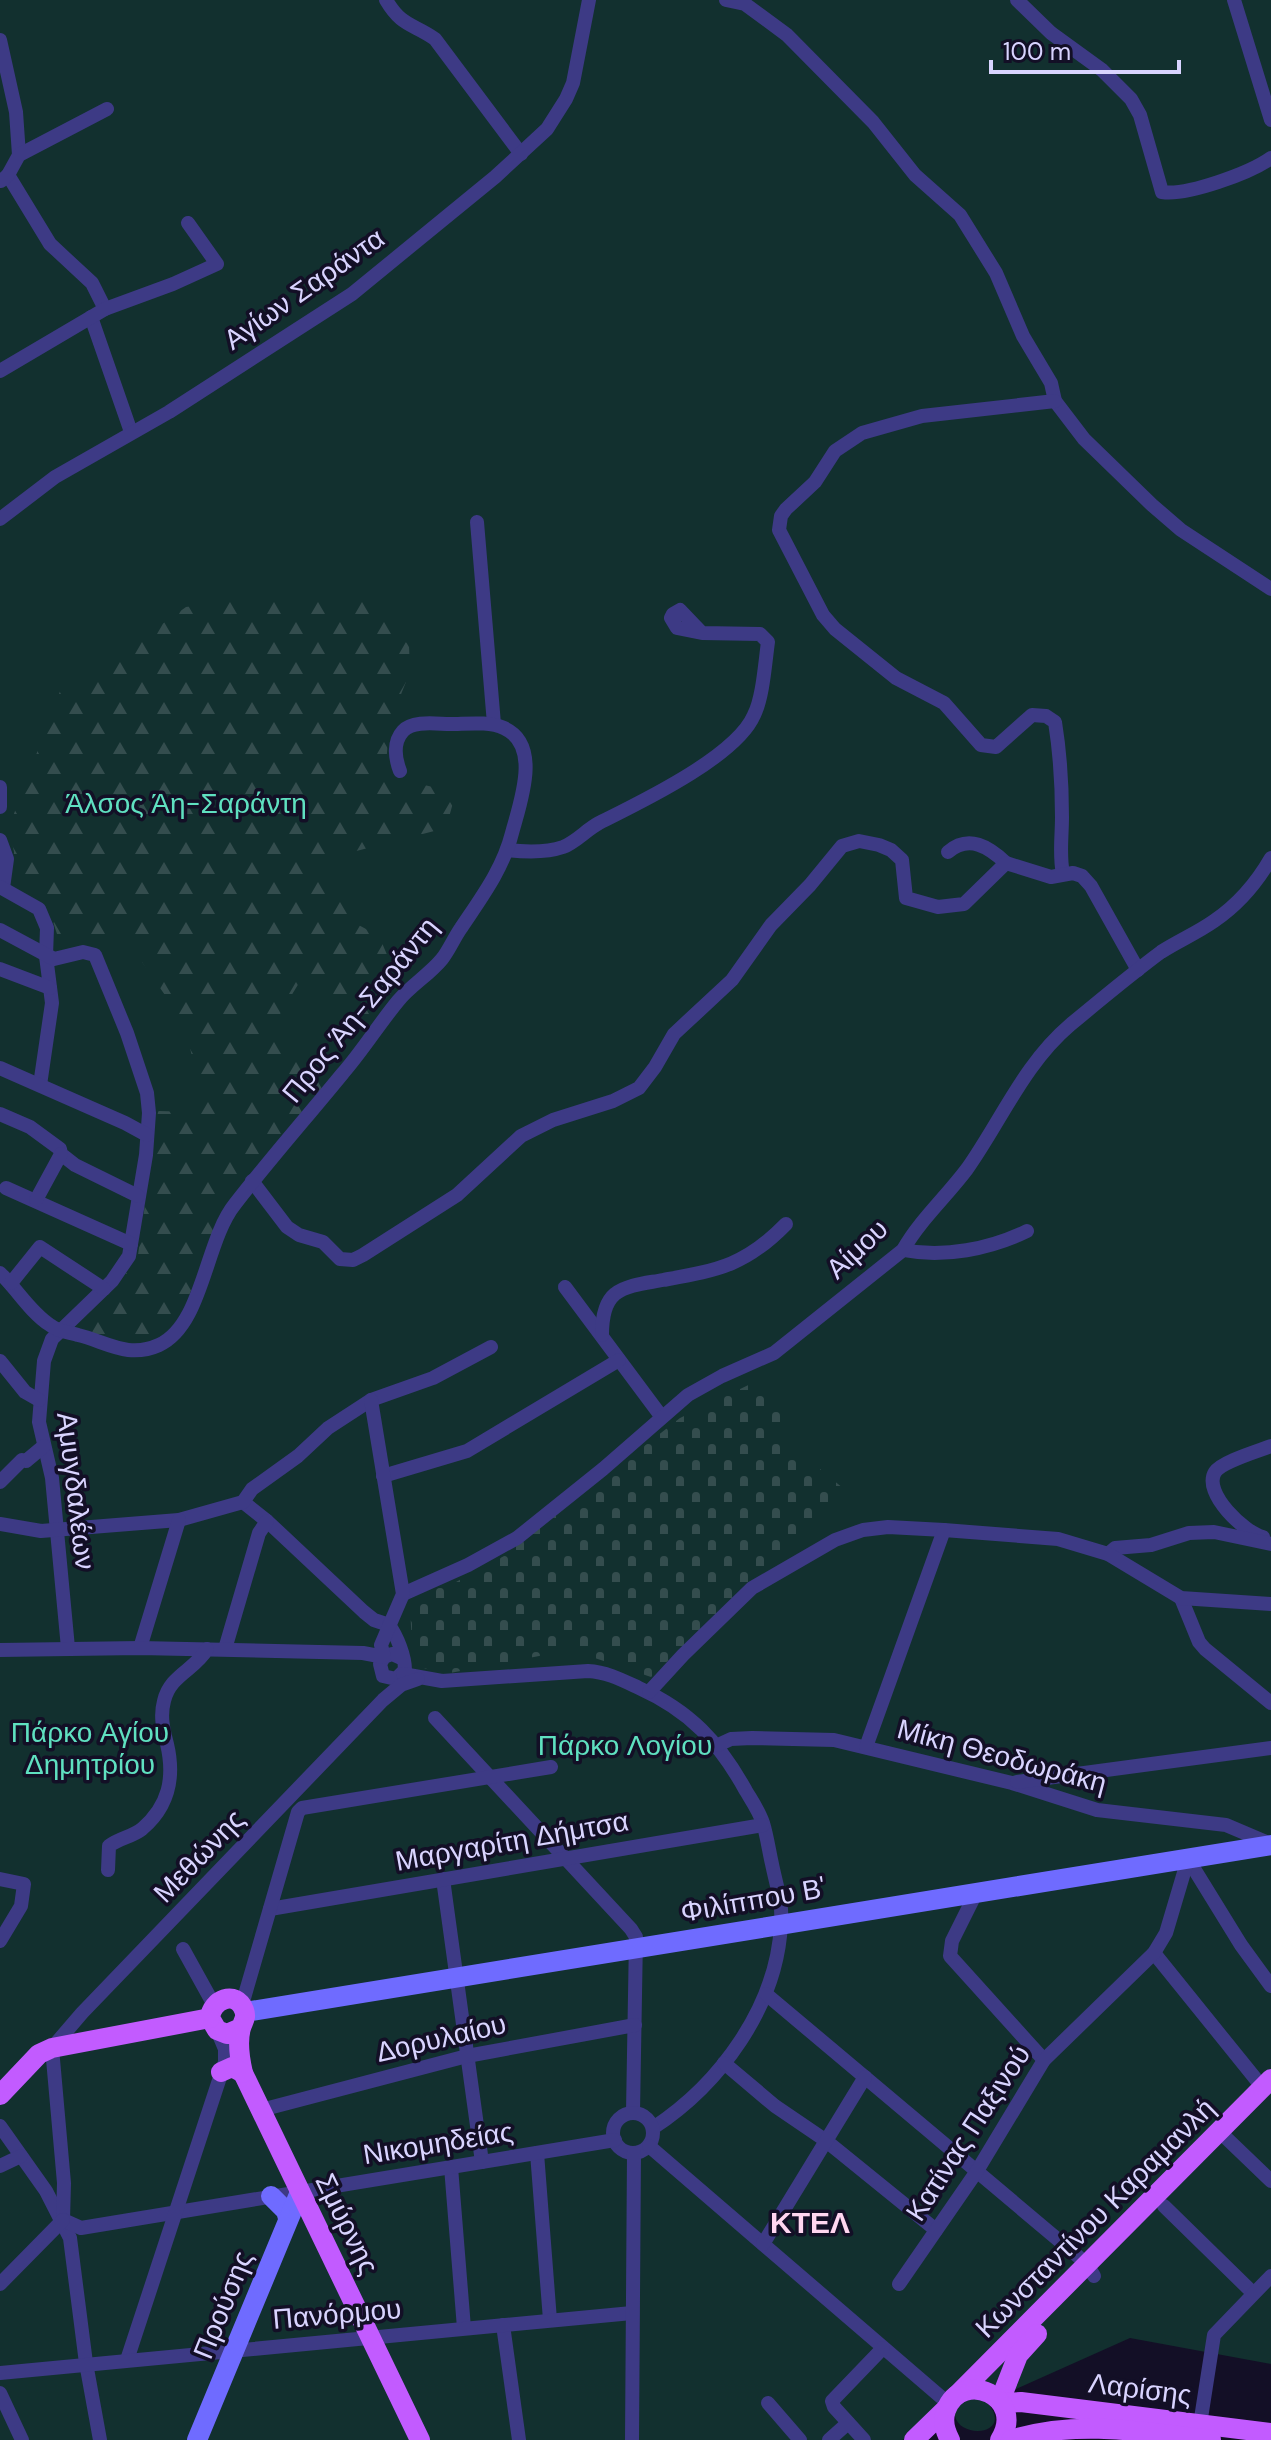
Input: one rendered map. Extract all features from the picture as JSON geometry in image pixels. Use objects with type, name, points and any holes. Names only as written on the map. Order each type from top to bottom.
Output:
[{"type":"main road","name":"Φιλίππου Β'","points":[[242,2015],[782,1923],[1271,1845]]},
{"type":"main road","points":[[230,1999],[242,2015],[227,2034],[213,2018],[221,2000],[230,1999]]},
{"type":"main road","name":"Σμύρνης","points":[[242,2015],[240,2058],[243,2073],[420,2440]]},
{"type":"main road","points":[[0,2095],[39,2054],[52,2048],[213,2018]]},
{"type":"main road","points":[[221,2072],[232,2067],[243,2073]]},
{"type":"main road","name":"Κωνσταντίνου Καραμανλή","points":[[1000,2440],[1007,2423],[1001,2402],[1015,2362],[1029,2341],[1090,2270],[1164,2206],[1268,2087]]},
{"type":"main road","name":"Κωνσταντίνου Καραμανλή","points":[[914,2440],[1224,2136]]},
{"type":"main road","name":"Προύσης","points":[[197,2440],[300,2192]]},
{"type":"main road","points":[[271,2196],[286,2211],[288,2218]]},
{"type":"main road","points":[[1015,2362],[1022,2388],[1042,2405]]},
{"type":"main road","name":"Λαρίσης","points":[[951,2403],[976,2389],[989,2392],[1001,2402],[1042,2405],[1138,2429]]},
{"type":"main road","points":[[950,2440],[944,2424],[951,2403]]},
{"type":"main road","name":"Λαρίσης","points":[[1011,2440],[1068,2430],[1271,2433]]},
{"type":"street","points":[[386,0],[409,27],[422,30],[435,39],[521,154]]},
{"type":"street","name":"Αγίων Σαράντα","points":[[0,519],[55,477],[181,405],[352,294],[521,154],[547,129],[566,99],[573,83],[589,0]]},
{"type":"street","points":[[726,0],[745,4],[787,35],[873,122],[915,175],[960,215],[996,273],[1023,336],[1051,383],[1055,401],[1084,439],[1181,530],[1271,589]]},
{"type":"street","points":[[1017,0],[1051,33],[1102,70],[1131,99],[1140,115],[1162,192],[1177,193],[1202,188],[1271,158]]},
{"type":"street","points":[[1234,0],[1271,120]]},
{"type":"street","points":[[0,40],[16,112],[19,155]]},
{"type":"street","points":[[105,309],[92,283],[50,244],[4,178],[19,155],[107,109]]},
{"type":"street","points":[[0,371],[105,309],[217,264],[188,223]]},
{"type":"street","points":[[91,317],[131,432]]},
{"type":"street","points":[[1055,401],[922,416],[862,433],[835,451],[815,482],[781,516],[779,530],[823,615],[835,629],[896,678],[944,703],[981,745],[996,747],[1032,715],[1046,716],[1055,722],[1061,772],[1060,860],[1063,874]]},
{"type":"street","points":[[400,771],[396,747],[401,733],[408,727],[494,724],[477,522]]},
{"type":"street","points":[[507,850],[541,851],[564,846],[714,758],[746,727],[756,710],[768,642],[760,634],[702,633]]},
{"type":"street","name":"Προς Άη-Σαράντη","points":[[59,1331],[121,1351],[134,1352],[162,1344],[185,1321],[222,1225],[252,1181],[345,1071],[400,998],[443,958],[493,879],[507,850],[526,759],[518,740],[507,728],[494,724]]},
{"type":"street","points":[[0,787],[0,807]]},
{"type":"street","points":[[252,1181],[287,1227],[299,1235],[323,1242],[340,1259],[353,1260],[457,1195],[521,1136],[553,1120],[613,1101],[639,1088],[674,1034],[724,989],[771,925],[842,846],[859,841],[891,850],[902,860],[906,898],[938,907],[964,904],[1006,863]]},
{"type":"street","points":[[948,852],[961,843],[969,842],[983,846],[1006,863],[1036,874],[1051,877],[1073,873],[1082,876],[1091,886],[1138,970]]},
{"type":"street","points":[[1,846],[7,859],[1,887],[39,909],[47,928],[46,956],[52,1003],[40,1085]]},
{"type":"street","name":"Αίμου","points":[[403,1594],[468,1565],[517,1538],[603,1469],[661,1416],[705,1385],[774,1353],[903,1250],[914,1230],[971,1163],[1017,1088],[1068,1026],[1172,945],[1213,922],[1255,884],[1271,858]]},
{"type":"street","points":[[0,930],[46,956]]},
{"type":"street","name":"Αμυγδαλέων","points":[[46,956],[58,959],[83,952],[95,955],[127,1033],[147,1093],[149,1113],[131,1244],[125,1264],[104,1289],[59,1331],[48,1346],[44,1361],[39,1422],[52,1478],[68,1648]]},
{"type":"street","points":[[0,969],[50,988]]},
{"type":"street","points":[[0,1068],[147,1135]]},
{"type":"street","points":[[0,1114],[43,1135],[75,1165],[138,1196]]},
{"type":"street","points":[[36,1200],[61,1154]]},
{"type":"street","points":[[6,1188],[131,1244]]},
{"type":"street","points":[[602,1335],[604,1315],[614,1295],[634,1286],[712,1271],[746,1258],[762,1248],[786,1224]]},
{"type":"street","points":[[903,1250],[921,1254],[978,1248],[1007,1241],[1027,1231]]},
{"type":"street","points":[[59,1331],[47,1324],[6,1278],[40,1247],[104,1289]]},
{"type":"street","points":[[565,1287],[661,1416]]},
{"type":"street","points":[[0,1524],[23,1530],[55,1530],[179,1520],[243,1502],[252,1489],[298,1456],[328,1428],[371,1400],[433,1378],[491,1347]]},
{"type":"street","points":[[383,1476],[467,1451],[619,1360]]},
{"type":"street","points":[[0,1361],[25,1392],[39,1400]]},
{"type":"street","points":[[371,1400],[403,1594],[389,1625],[380,1660],[383,1700]]},
{"type":"street","points":[[0,1482],[22,1460],[26,1461],[44,1446]]},
{"type":"street","points":[[1271,1446],[1223,1465],[1216,1470],[1212,1479],[1217,1499],[1224,1508],[1255,1535],[1271,1542]]},
{"type":"street","points":[[243,1502],[364,1612],[374,1620],[389,1625],[394,1632],[403,1666],[396,1679],[380,1660]]},
{"type":"street","points":[[140,1648],[179,1520]]},
{"type":"street","points":[[225,1649],[259,1533],[267,1521]]},
{"type":"street","points":[[649,1692],[752,1588],[835,1540],[877,1528],[1058,1539],[1108,1554],[1181,1598],[1271,1604]]},
{"type":"street","points":[[866,1747],[944,1530]]},
{"type":"street","points":[[1108,1554],[1115,1548],[1151,1545],[1189,1533],[1214,1532],[1271,1542]]},
{"type":"street","points":[[1181,1598],[1199,1642],[1271,1703]]},
{"type":"street","points":[[108,1870],[109,1846],[139,1831],[159,1813],[171,1776],[162,1720],[164,1698],[175,1679],[195,1664],[207,1649]]},
{"type":"street","points":[[0,1650],[225,1649],[380,1660],[392,1654],[421,1679],[449,1681],[588,1671],[606,1673],[649,1692],[681,1711],[718,1745],[763,1825],[782,1923],[766,1994],[744,2035],[688,2103],[653,2128]]},
{"type":"street","name":"Μεθώνης","points":[[52,2048],[383,1700],[403,1684],[421,1679]]},
{"type":"street","points":[[435,1718],[636,1937],[633,2112]]},
{"type":"street","name":"Μίκη Θεοδωράκη","points":[[718,1745],[731,1739],[752,1738],[834,1740],[1012,1783],[1097,1810],[1226,1825],[1271,1845]]},
{"type":"street","points":[[1012,1783],[1271,1748]]},
{"type":"street","points":[[242,2015],[298,1812],[302,1808],[551,1767]]},
{"type":"street","name":"Μαργαρίτη Δήμτσα","points":[[270,1909],[763,1825]]},
{"type":"street","points":[[1188,1859],[1241,1945],[1271,1986]]},
{"type":"street","name":"Κατίνας Παξινού","points":[[899,2284],[977,2171],[1044,2060],[1154,1953],[1166,1933],[1188,1859]]},
{"type":"street","points":[[0,1879],[24,1884],[21,1906],[0,1941]]},
{"type":"street","points":[[443,1879],[482,2162]]},
{"type":"street","points":[[977,1891],[952,1941],[950,1956],[1044,2060]]},
{"type":"street","points":[[127,2360],[226,2057],[183,1949]]},
{"type":"street","points":[[1154,1953],[1268,2087]]},
{"type":"street","points":[[766,1994],[1090,2270]]},
{"type":"street","name":"Δορυλαίου","points":[[261,2110],[467,2056],[635,2025]]},
{"type":"street","points":[[0,2284],[63,2220],[64,2183],[52,2048]]},
{"type":"street","points":[[724,2063],[936,2230]]},
{"type":"street","points":[[763,2244],[865,2077]]},
{"type":"street","points":[[633,2112],[646,2116],[653,2128],[649,2146],[634,2153],[626,2151],[615,2140],[614,2125],[619,2118],[633,2112]]},
{"type":"street","points":[[0,2126],[63,2220],[76,2233],[86,2363],[100,2440]]},
{"type":"street","points":[[1224,2136],[1271,2181]]},
{"type":"street","name":"Νικομηδείας","points":[[76,2233],[175,2212],[615,2140]]},
{"type":"street","points":[[649,2146],[951,2403]]},
{"type":"street","points":[[537,2153],[550,2320]]},
{"type":"street","points":[[632,2440],[634,2153]]},
{"type":"street","points":[[0,2166],[21,2156]]},
{"type":"street","points":[[451,2167],[464,2328]]},
{"type":"street","points":[[1164,2206],[1253,2293]]},
{"type":"street","points":[[1203,2434],[1214,2335],[1271,2276]]},
{"type":"street","name":"Πανόρμου","points":[[0,2373],[632,2313]]},
{"type":"street","points":[[503,2325],[519,2440]]},
{"type":"street","points":[[864,2440],[832,2401],[883,2348]]},
{"type":"street","points":[[0,2393],[22,2440]]},
{"type":"street","points":[[768,2403],[800,2440]]},
{"type":"street","points":[[829,2440],[848,2423]]},
{"type":"green space","points":[[0,0],[1271,0],[1271,2364],[1130,2338],[987,2402],[995,2421],[990,2427],[975,2431],[966,2429],[955,2416],[902,2440],[0,2440]]},
{"type":"green space","name":"Άλσος Άη-Σαράντη","points":[[263,596],[362,596],[409,645],[410,672],[389,724],[385,781],[456,792],[446,828],[329,858],[331,873],[353,922],[379,936],[400,985],[375,1021],[302,978],[268,1034],[333,1075],[254,1168],[219,1218],[180,1319],[163,1337],[130,1346],[72,1330],[119,1284],[138,1255],[158,1111],[195,1112],[201,1062],[192,1057],[185,1024],[131,946],[109,936],[57,934],[47,903],[12,884],[14,852],[9,827],[65,678],[101,676],[123,652],[186,607]]},
{"type":"green space","points":[[765,1377],[786,1420],[778,1434],[850,1494],[731,1600],[651,1677],[565,1651],[450,1673],[421,1667],[413,1642],[411,1597],[456,1582],[504,1556],[680,1418]]},
{"type":"district","name":"ΚΤΕΛ","points":[[810,2222]]},
{"type":"park label","name":"Πάρκο Λογίου","points":[[625,1745]]},
{"type":"park label","name":"Πάρκο Αγίου Δημητρίου","points":[[90,1748]]}]
